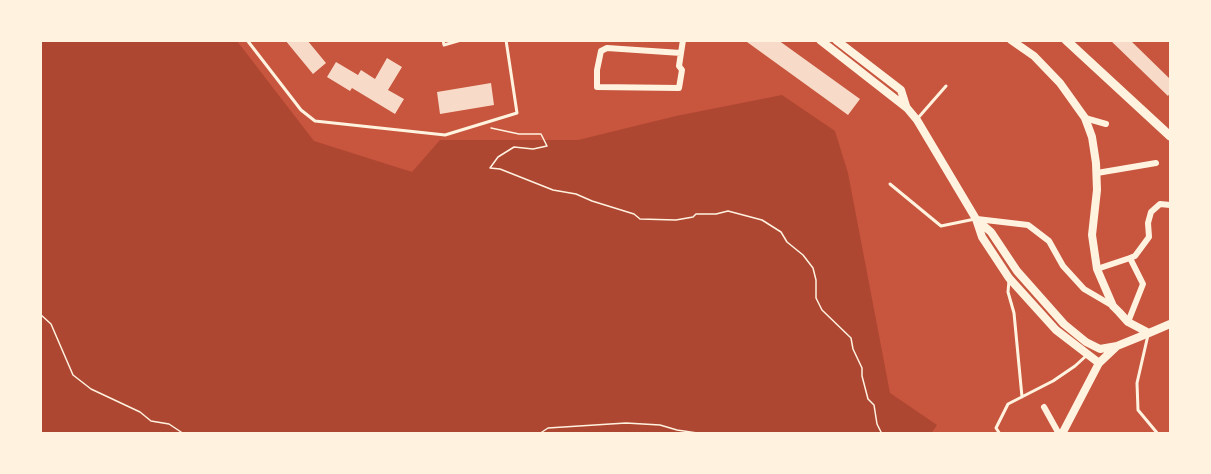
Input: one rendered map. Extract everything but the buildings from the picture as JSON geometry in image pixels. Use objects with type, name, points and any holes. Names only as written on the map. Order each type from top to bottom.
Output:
[{"type":"main road","points":[[1066,40],[1170,136]]},
{"type":"street","points":[[681,53],[622,44],[607,48],[601,51],[597,70],[597,87],[679,88],[682,70],[679,66],[681,53],[683,40]]},
{"type":"street","points":[[820,40],[907,108],[917,120],[976,219],[982,237],[1009,278],[1056,330],[1099,363]]},
{"type":"street","points":[[836,40],[901,90],[907,108]]},
{"type":"street","points":[[1011,40],[1034,56],[1060,83],[1085,118],[1092,137],[1096,173],[1092,235],[1097,269],[1113,306]]},
{"type":"street","points":[[1085,118],[1106,124]]},
{"type":"street","points":[[1096,173],[1156,163]]},
{"type":"street","points":[[1097,269],[1136,256],[1149,237],[1148,223],[1151,212],[1160,204],[1170,205]]},
{"type":"street","points":[[976,219],[1028,225],[1049,241],[1063,266],[1084,288],[1113,306],[1128,322],[1149,333]]},
{"type":"street","points":[[976,219],[990,232],[1017,271],[1064,324],[1086,342],[1100,349],[1117,346],[1170,324]]},
{"type":"street","points":[[1128,322],[1143,284],[1130,258]]},
{"type":"street","points":[[1060,434],[1099,363],[1117,346]]},
{"type":"street","points":[[1044,407],[1060,434]]},
{"type":"lane","points":[[247,40],[301,110],[315,121],[445,135],[517,113],[506,40]]},
{"type":"lane","points":[[443,40],[444,45],[461,40]]},
{"type":"lane","points":[[917,120],[946,86]]},
{"type":"lane","points":[[890,184],[941,226],[976,219]]},
{"type":"lane","points":[[1009,278],[1008,292],[1014,313],[1022,397]]},
{"type":"lane","points":[[1149,333],[1137,383],[1138,410],[1158,434]]},
{"type":"lane","points":[[1000,434],[996,428],[1008,404],[1053,381],[1087,355]]},
{"type":"path","points":[[472,126],[519,134],[541,135],[548,146],[532,149],[514,147],[498,157],[490,168],[517,175],[553,190],[576,194],[627,211],[640,219],[676,220],[693,217],[696,214],[716,214],[728,211],[762,220],[781,232],[787,242],[803,255],[813,268],[816,298],[822,310],[851,338],[853,349],[862,368],[868,399],[874,405],[877,424],[882,434]]},
{"type":"path","points":[[40,314],[51,324],[74,375],[91,389],[140,412],[151,421],[169,424],[184,434]]},
{"type":"path","points":[[539,434],[548,428],[626,423],[660,425],[704,434]]},
{"type":"shaded area","points":[[40,41],[237,41],[314,141],[412,172],[440,140],[578,140],[676,116],[782,95],[835,131],[848,173],[890,393],[937,425],[931,434],[41,433]]}]
